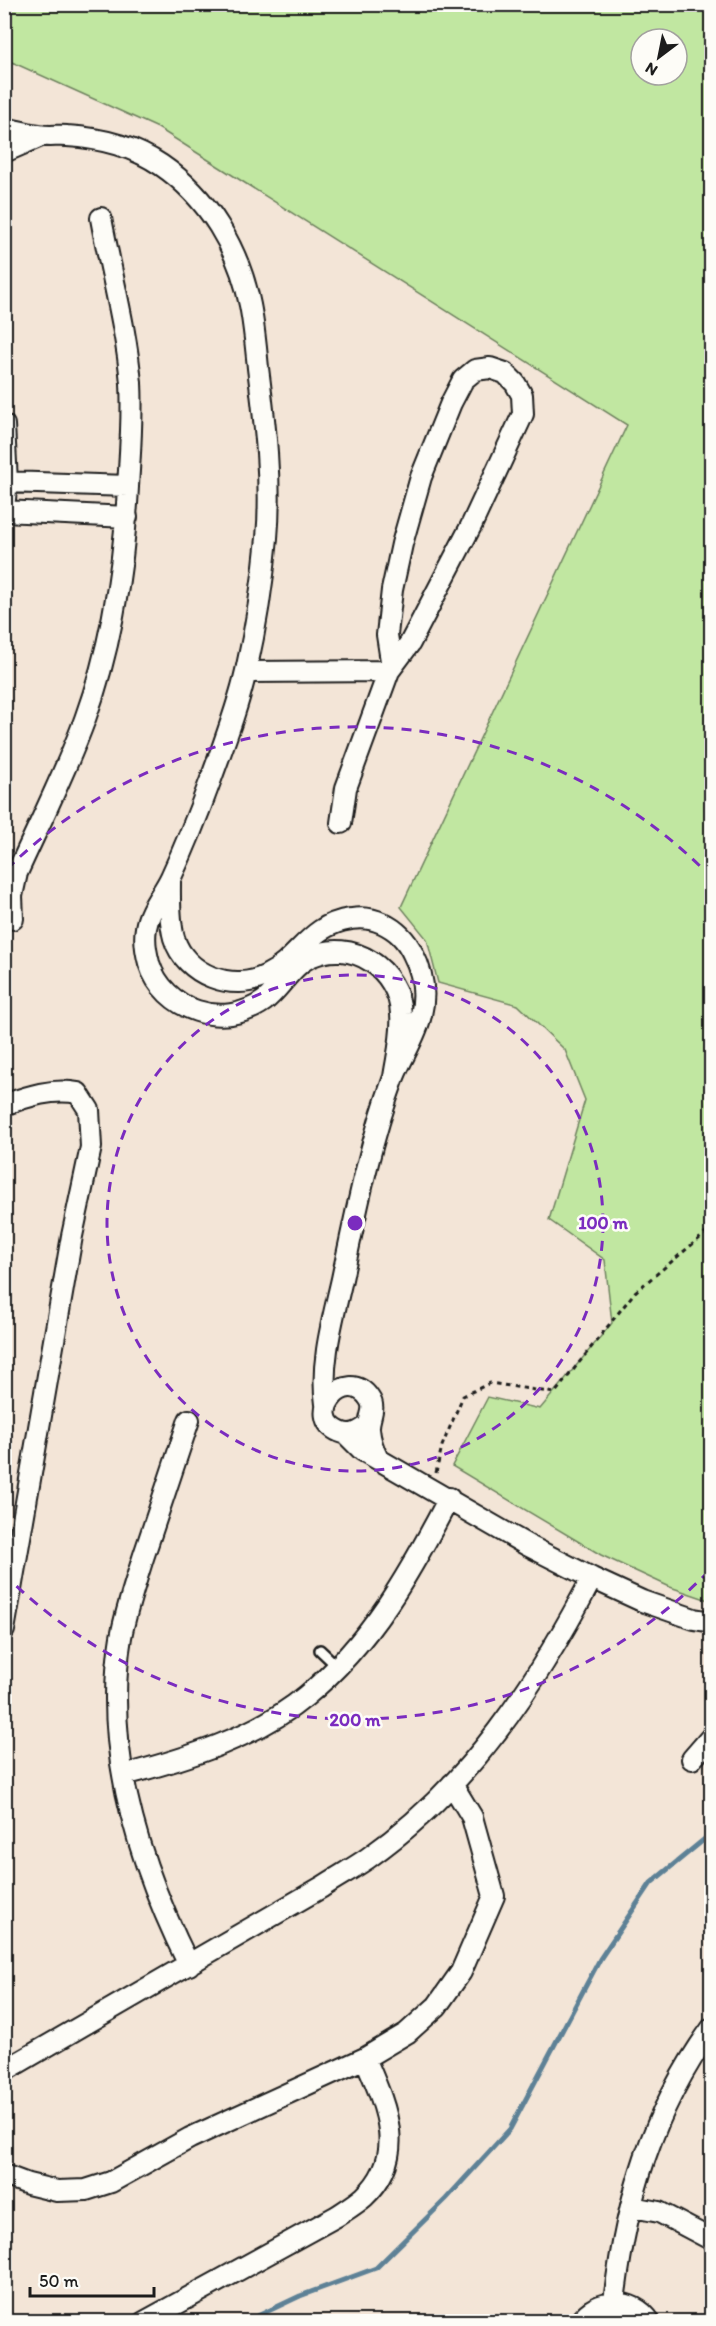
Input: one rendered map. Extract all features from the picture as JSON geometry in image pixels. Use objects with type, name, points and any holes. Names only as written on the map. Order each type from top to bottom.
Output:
[{"type":"street","points":[[4,128],[41,136],[101,140],[133,149],[161,165],[192,189],[217,222],[236,258],[250,303],[267,464],[267,535],[257,608],[246,672],[225,740],[198,815],[170,880],[151,912],[146,927],[145,944],[149,964],[159,983],[171,997],[202,1013],[224,1016],[247,1010],[266,999],[308,957],[329,951],[360,954],[377,964],[387,976],[402,1011],[394,1077]]},
{"type":"street","points":[[4,152],[41,136]]},
{"type":"street","points":[[13,919],[12,896],[17,873],[85,718],[103,659],[118,593],[127,518],[132,434],[131,384],[125,328],[101,218]]},
{"type":"street","points":[[341,823],[346,788],[391,669],[410,642],[471,526],[523,414],[522,395],[505,373],[490,368],[475,370],[463,380],[451,403],[421,477],[392,590],[387,635],[391,669]]},
{"type":"street","points":[[4,425],[7,482],[4,509],[127,518]]},
{"type":"street","points":[[7,482],[128,486]]},
{"type":"street","points":[[246,672],[391,669]]},
{"type":"street","points":[[170,880],[172,927],[182,956],[195,969],[213,978],[230,982],[266,976],[287,961],[323,927],[336,921],[372,918],[392,927],[405,938],[422,974],[424,996],[418,1023],[394,1077],[372,1151],[326,1358],[323,1387],[325,1414],[329,1424],[336,1431],[346,1434],[359,1433],[369,1425]]},
{"type":"street","points":[[4,1105],[30,1095],[67,1090],[78,1093],[89,1110],[91,1147],[70,1247],[4,1630]]},
{"type":"street","points":[[326,1358],[348,1387]]},
{"type":"street","points":[[326,1404],[334,1392],[348,1387],[361,1390],[370,1399],[373,1412],[369,1425],[370,1442],[378,1460]]},
{"type":"street","points":[[189,1420],[150,1536],[122,1635],[116,1679],[116,1726],[131,1814],[144,1863],[165,1918],[189,1965]]},
{"type":"street","points":[[346,1434],[362,1450],[378,1460],[527,1545],[642,1601],[694,1619],[711,1622]]},
{"type":"street","points":[[124,1775],[171,1763],[218,1745],[268,1721],[305,1697],[339,1667],[396,1594],[420,1555],[440,1494]]},
{"type":"street","points":[[4,2071],[15,2063],[44,2050],[368,1858],[412,1822],[452,1784],[505,1722],[530,1687],[561,1636],[592,1578]]},
{"type":"street","points":[[692,1758],[711,1736]]},
{"type":"street","points":[[4,2175],[57,2191],[86,2190],[111,2182],[190,2138],[365,2058],[407,2033],[437,2006],[461,1972],[494,1896],[472,1817],[452,1784]]},
{"type":"street","points":[[614,2302],[619,2265],[641,2165],[669,2096],[711,2028]]},
{"type":"street","points":[[144,2322],[337,2216],[364,2197],[379,2180],[388,2163],[390,2134],[385,2106],[365,2058]]},
{"type":"street","points":[[632,2206],[659,2212],[711,2240]]},
{"type":"street","points":[[580,2322],[584,2315],[598,2306],[614,2302],[633,2306],[650,2322]]},
{"type":"lane","points":[[320,1650],[339,1667]]},
{"type":"path","points":[[440,1494],[442,1446],[463,1396],[490,1383],[555,1393],[635,1292],[711,1228]]},
{"type":"green space","points":[[5,4],[711,5],[711,1601],[670,1587],[601,1555],[452,1466],[488,1397],[540,1409],[612,1323],[605,1260],[549,1220],[585,1100],[565,1050],[518,1005],[438,983],[427,939],[401,907],[627,425],[158,128],[5,59]]},
{"type":"waterway","points":[[245,2322],[300,2296],[376,2268],[446,2199],[510,2129],[600,1959],[651,1883],[712,1833]]}]
